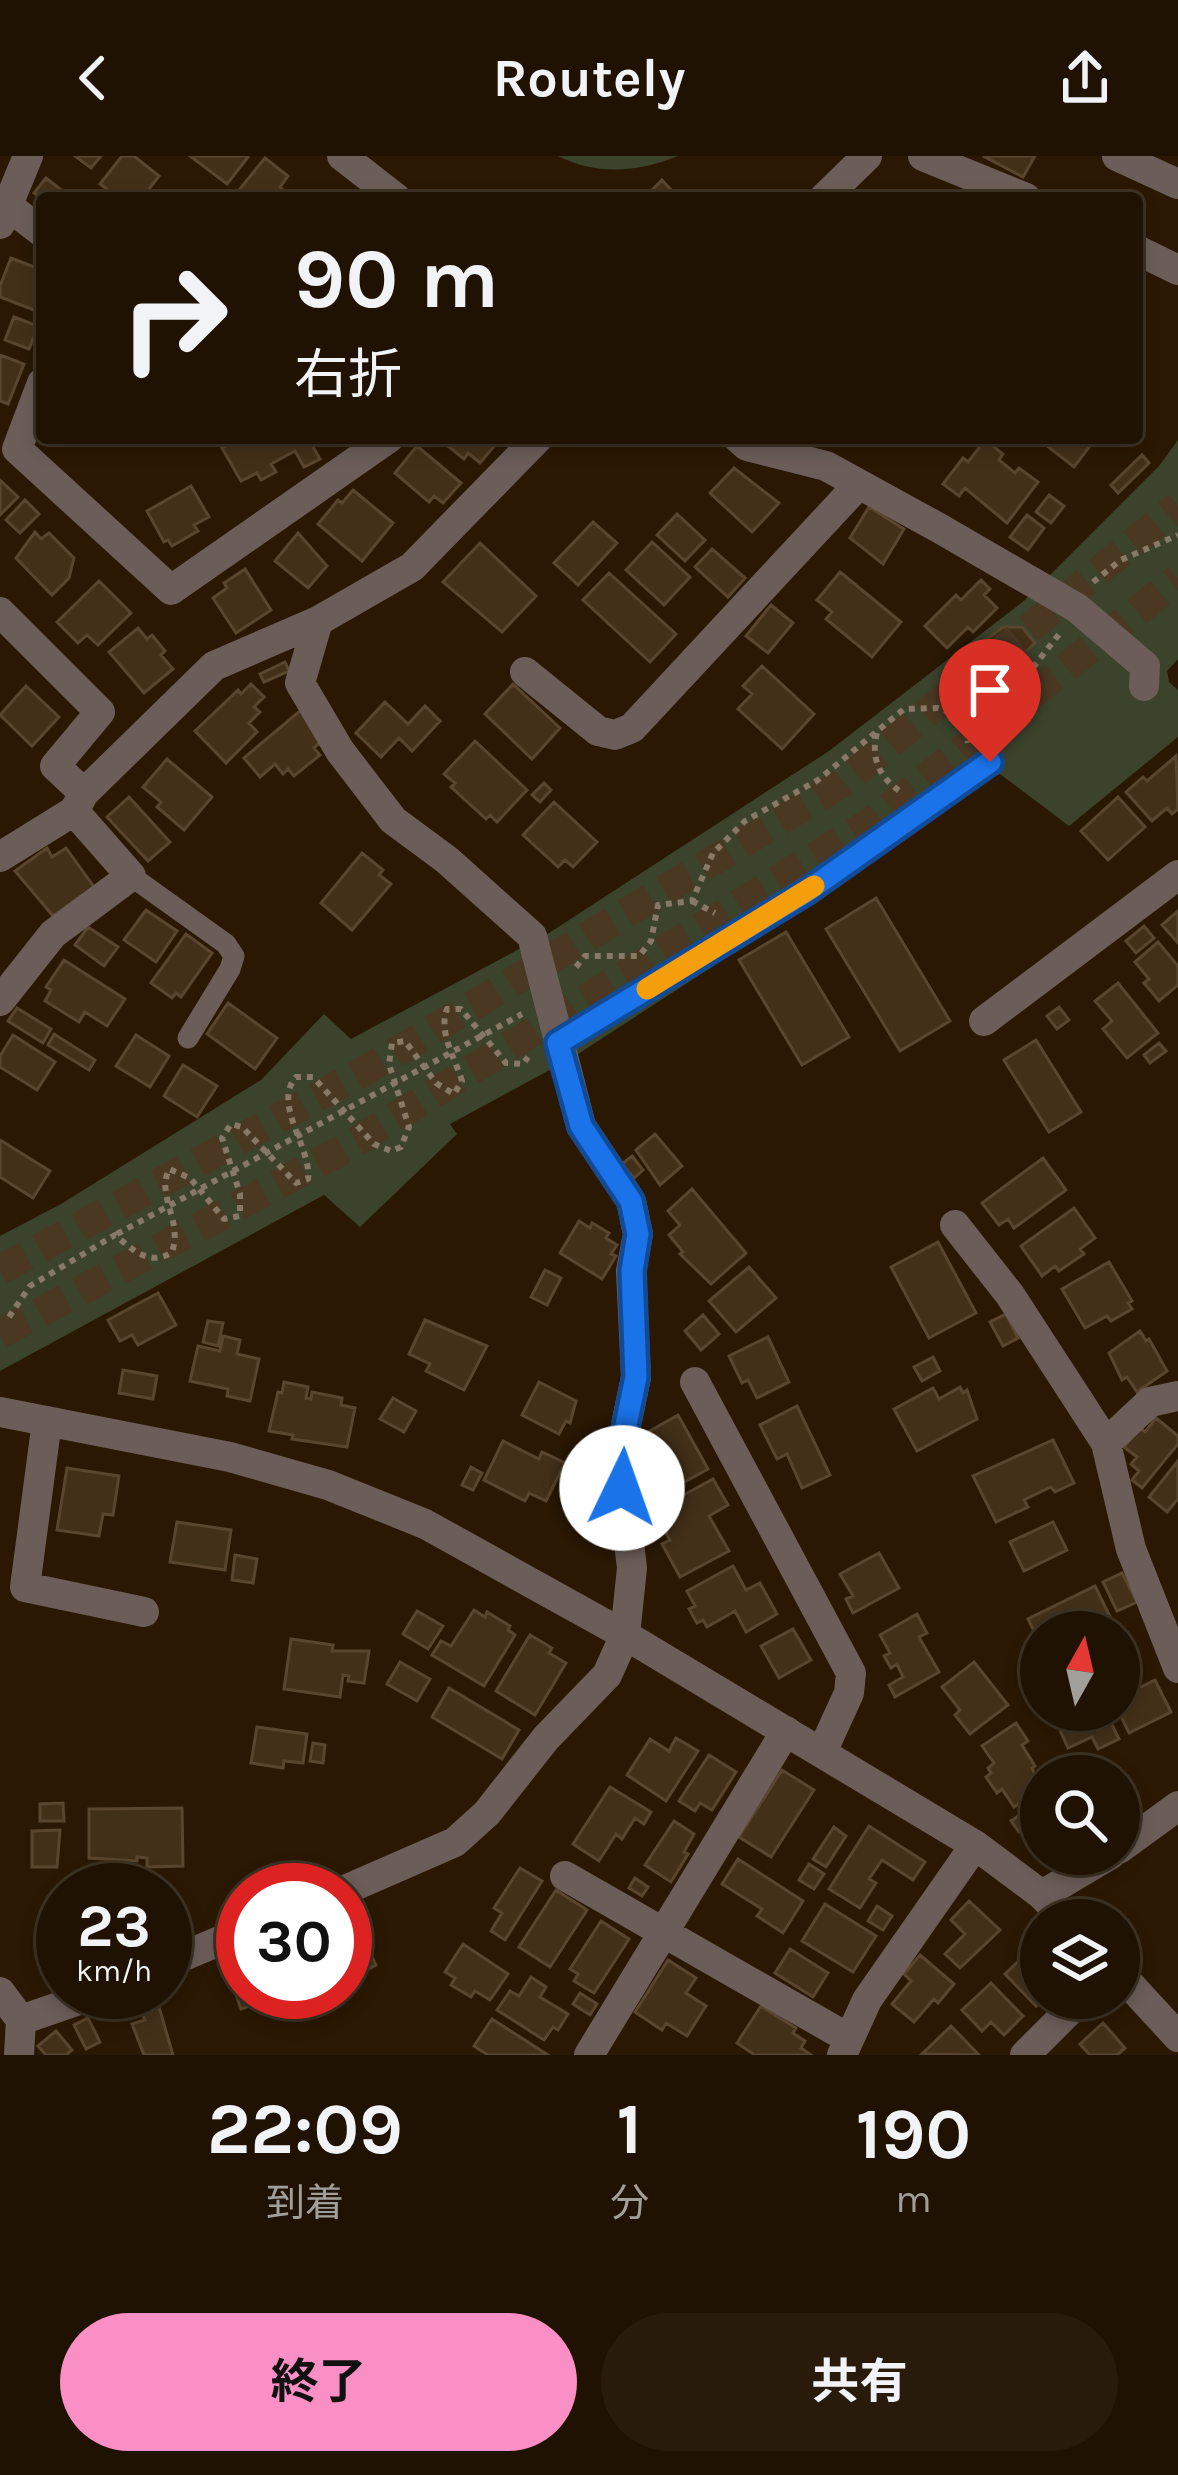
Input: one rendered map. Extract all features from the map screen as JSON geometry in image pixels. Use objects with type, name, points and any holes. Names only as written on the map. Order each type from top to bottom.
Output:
[{"type":"street","points":[[28,156],[4,215],[36,229]]},
{"type":"street","points":[[342,156],[388,192]]},
{"type":"street","points":[[830,192],[866,156]]},
{"type":"street","points":[[923,156],[1011,192]]},
{"type":"street","points":[[1117,156],[1178,184]]},
{"type":"street","points":[[1143,253],[1178,270]]},
{"type":"street","points":[[36,399],[17,449],[171,590],[379,444]]},
{"type":"street","points":[[0,857],[79,802],[214,666],[318,621],[412,567],[532,444]]},
{"type":"street","points":[[745,444],[826,466],[1077,608],[1145,666],[1144,686]]},
{"type":"street","points":[[525,672],[598,730],[615,735],[632,728],[860,484]]},
{"type":"street","points":[[0,612],[100,712],[55,766],[130,876],[53,934],[0,1001]]},
{"type":"street","points":[[318,621],[300,683],[340,751],[393,820],[532,936],[543,1043],[581,1126],[631,1201],[638,1234],[632,1271],[636,1377],[619,1459],[632,1568],[625,1635],[607,1675],[546,1738],[487,1813],[455,1842],[372,1878]]},
{"type":"street","points":[[984,1021],[1178,875]]},
{"type":"street","points":[[955,1225],[1010,1295],[1106,1443],[1131,1549],[1178,1668]]},
{"type":"street","points":[[695,1382],[851,1673],[850,1694],[822,1752]]},
{"type":"street","points":[[1106,1443],[1150,1402],[1178,1396]]},
{"type":"street","points":[[0,1412],[230,1457],[328,1486],[425,1524],[822,1752],[975,1845],[1046,1899]]},
{"type":"street","points":[[47,1421],[25,1587],[144,1612]]},
{"type":"street","points":[[589,2055],[786,1731]]},
{"type":"street","points":[[1140,1834],[1178,1806]]},
{"type":"street","points":[[565,1876],[845,2046],[867,2000],[975,1845]]},
{"type":"street","points":[[1042,1895],[1076,1875]]},
{"type":"street","points":[[0,1992],[21,2020],[19,2055]]},
{"type":"street","points":[[1140,1996],[1178,2037]]},
{"type":"street","points":[[21,2020],[36,2015]]},
{"type":"street","points":[[1025,2055],[1061,2019]]},
{"type":"lane","points":[[543,1043],[806,892],[990,762]]},
{"type":"lane","points":[[130,876],[226,944],[234,956],[188,1038]]},
{"type":"path","points":[[9,1317],[30,1286],[562,989],[585,956],[639,956],[646,951],[658,905],[692,901],[713,854],[745,821],[818,780],[904,709],[938,708],[963,717],[989,705]]},
{"type":"path","points":[[878,729],[874,744],[878,769],[887,783],[925,806]]},
{"type":"path","points":[[528,1023],[536,1005]]},
{"type":"path","points":[[116,1235],[149,1258],[165,1257],[176,1247],[176,1223],[164,1188],[169,1169],[190,1178],[224,1219],[235,1220],[242,1209],[222,1138],[231,1124],[242,1127],[284,1173],[303,1183],[310,1173],[287,1098],[296,1077],[313,1077],[374,1144],[392,1151],[400,1147],[409,1127],[389,1049],[398,1040],[405,1041],[436,1083],[454,1094],[462,1081],[444,1030],[447,1010],[461,1009],[492,1051],[514,1066],[543,1043]]},
{"type":"green space","points":[[558,156],[678,156],[618,170],[588,167]]},
{"type":"green space","points":[[1178,440],[1178,659],[1167,671],[1169,682],[1178,690],[1178,737],[1069,826],[1000,774],[978,783],[798,911],[572,1058],[450,1124],[457,1134],[360,1227],[324,1195],[0,1371],[0,1236],[61,1204],[261,1080],[324,1014],[351,1039],[549,933],[829,751],[1025,600],[1159,466]]},
{"type":"building","points":[[75,156],[101,156],[91,168]]},
{"type":"building","points":[[122,156],[134,156],[159,176],[147,192],[111,192],[100,184]]},
{"type":"building","points":[[190,156],[247,156],[248,157],[227,184]]},
{"type":"building","points":[[983,156],[1035,156],[1023,177]]},
{"type":"building","points":[[265,158],[288,176],[280,187],[285,192],[239,190]]},
{"type":"building","points":[[46,178],[64,192],[36,194]]},
{"type":"building","points":[[662,180],[671,190],[669,192],[650,192]]},
{"type":"building","points":[[11,258],[36,268],[34,310],[0,297]]},
{"type":"building","points":[[14,317],[36,325],[29,349],[5,340]]},
{"type":"building","points":[[0,355],[24,364],[8,404],[0,401]]},
{"type":"building","points":[[229,444],[311,444],[320,459],[304,467],[295,451],[271,464],[276,472],[261,480],[257,473],[241,481],[222,448]]},
{"type":"building","points":[[445,444],[496,444],[480,463],[468,453],[464,459]]},
{"type":"building","points":[[982,444],[990,444],[1003,454],[999,460],[1015,473],[1019,468],[1038,482],[1007,523],[965,488],[959,496],[943,484],[963,458],[968,462]]},
{"type":"building","points":[[1045,444],[1091,444],[1074,467]]},
{"type":"building","points":[[417,446],[461,483],[443,503],[434,496],[429,502],[395,473]]},
{"type":"building","points":[[1142,455],[1149,463],[1118,493],[1111,485]]},
{"type":"building","points":[[734,468],[779,503],[752,532],[710,493]]},
{"type":"building","points":[[0,480],[18,497],[0,515]]},
{"type":"building","points":[[191,486],[209,517],[194,525],[198,531],[172,546],[164,542],[147,511]]},
{"type":"building","points":[[353,490],[393,523],[362,561],[318,524]]},
{"type":"building","points":[[1049,495],[1064,506],[1051,523],[1036,512]]},
{"type":"building","points":[[25,500],[39,514],[20,533],[6,520]]},
{"type":"building","points":[[869,507],[904,529],[883,564],[850,538]]},
{"type":"building","points":[[677,514],[705,540],[685,561],[657,535]]},
{"type":"building","points":[[1027,515],[1044,528],[1028,550],[1010,537]]},
{"type":"building","points":[[593,522],[617,543],[578,585],[554,563]]},
{"type":"building","points":[[35,532],[41,539],[49,533],[74,558],[69,578],[52,595],[16,558]]},
{"type":"building","points":[[298,533],[327,566],[308,588],[275,561]]},
{"type":"building","points":[[652,542],[690,577],[664,605],[626,570]]},
{"type":"building","points":[[480,543],[536,596],[502,632],[443,582]]},
{"type":"building","points":[[712,549],[745,578],[728,597],[695,567]]},
{"type":"building","points":[[245,569],[271,610],[236,633],[213,598],[227,588],[224,583]]},
{"type":"building","points":[[840,572],[901,622],[872,657],[826,619],[832,612],[817,600]]},
{"type":"building","points":[[609,573],[676,634],[650,662],[583,600]]},
{"type":"building","points":[[981,580],[990,589],[984,595],[997,608],[973,632],[968,627],[947,648],[925,626],[956,595],[961,600]]},
{"type":"building","points":[[99,581],[131,613],[98,645],[87,635],[78,643],[57,622]]},
{"type":"building","points":[[771,605],[793,623],[768,653],[746,636]]},
{"type":"building","points":[[1003,627],[1022,627],[1035,643],[1023,660],[993,676],[981,658],[984,641]]},
{"type":"building","points":[[138,628],[147,639],[152,635],[173,669],[144,693],[109,652]]},
{"type":"building","points":[[285,662],[289,671],[264,682],[260,674]]},
{"type":"building","points":[[762,666],[814,714],[782,749],[738,709],[752,694],[743,686]]},
{"type":"building","points":[[251,684],[264,697],[254,707],[260,712],[249,723],[257,732],[226,763],[195,731],[238,690],[241,694]]},
{"type":"building","points":[[513,684],[560,728],[532,759],[485,714]]},
{"type":"building","points":[[26,686],[59,717],[32,746],[0,715]]},
{"type":"building","points":[[385,702],[408,724],[425,706],[440,721],[412,751],[399,738],[381,757],[356,733]]},
{"type":"building","points":[[301,710],[325,738],[314,748],[320,755],[294,776],[288,769],[283,774],[275,764],[260,777],[244,758]]},
{"type":"building","points":[[475,741],[527,790],[497,822],[490,815],[486,819],[451,787],[455,783],[444,774]]},
{"type":"building","points":[[1176,756],[1178,809],[1172,814],[1167,808],[1152,821],[1126,792]]},
{"type":"building","points":[[167,759],[212,797],[184,830],[157,807],[161,802],[143,787]]},
{"type":"building","points":[[544,783],[551,790],[540,802],[532,795]]},
{"type":"building","points":[[129,797],[170,842],[148,861],[107,817]]},
{"type":"building","points":[[1118,797],[1145,827],[1108,860],[1081,831]]},
{"type":"building","points":[[554,802],[597,842],[573,867],[565,860],[558,867],[523,835]]},
{"type":"building","points":[[47,848],[52,857],[66,848],[94,887],[53,916],[15,871]]},
{"type":"building","points":[[362,853],[383,870],[379,875],[391,884],[352,930],[321,903]]},
{"type":"building","points":[[876,898],[950,1021],[900,1051],[826,929]]},
{"type":"building","points":[[146,910],[177,931],[156,962],[124,940]]},
{"type":"building","points":[[1178,911],[1178,943],[1162,925]]},
{"type":"building","points":[[1144,926],[1154,938],[1136,953],[1126,941]]},
{"type":"building","points":[[88,927],[118,947],[104,966],[75,945]]},
{"type":"building","points":[[786,932],[849,1037],[802,1065],[739,960]]},
{"type":"building","points":[[186,934],[212,953],[181,997],[176,993],[172,998],[151,983]]},
{"type":"building","points":[[1158,942],[1178,966],[1178,985],[1159,1001],[1135,962]]},
{"type":"building","points":[[64,960],[125,999],[107,1026],[85,1012],[79,1022],[45,1001],[51,990],[46,987]]},
{"type":"building","points":[[1118,983],[1158,1033],[1127,1058],[1103,1029],[1112,1021],[1095,1001]]},
{"type":"building","points":[[228,1003],[277,1038],[255,1069],[207,1034]]},
{"type":"building","points":[[1059,1007],[1069,1020],[1057,1029],[1047,1016]]},
{"type":"building","points":[[17,1008],[51,1029],[43,1043],[8,1021]]},
{"type":"building","points":[[54,1034],[95,1060],[89,1070],[48,1045]]},
{"type":"building","points":[[13,1035],[55,1062],[37,1090],[0,1067],[0,1056]]},
{"type":"building","points":[[136,1035],[169,1056],[150,1087],[116,1066]]},
{"type":"building","points":[[1036,1040],[1081,1112],[1049,1132],[1004,1060]]},
{"type":"building","points":[[1159,1043],[1166,1051],[1150,1063],[1144,1055]]},
{"type":"building","points":[[183,1065],[217,1086],[197,1117],[164,1096]]},
{"type":"building","points":[[655,1134],[682,1166],[660,1185],[636,1150]]},
{"type":"building","points":[[0,1140],[50,1171],[33,1198],[0,1177]]},
{"type":"building","points":[[632,1156],[643,1170],[634,1178],[622,1164]]},
{"type":"building","points":[[1043,1158],[1066,1190],[1014,1228],[1008,1219],[999,1225],[982,1203]]},
{"type":"building","points":[[692,1189],[746,1253],[711,1284],[680,1254],[669,1235],[680,1225],[668,1211]]},
{"type":"building","points":[[1074,1208],[1095,1238],[1080,1249],[1084,1254],[1042,1276],[1021,1246]]},
{"type":"building","points":[[579,1221],[609,1233],[606,1238],[617,1245],[602,1279],[560,1253]]},
{"type":"building","points":[[938,1242],[976,1313],[929,1338],[891,1267]]},
{"type":"building","points":[[1109,1262],[1132,1309],[1085,1328],[1062,1289]]},
{"type":"building","points":[[749,1267],[776,1298],[736,1332],[709,1301]]},
{"type":"building","points":[[545,1270],[561,1278],[547,1305],[531,1297]]},
{"type":"building","points":[[158,1293],[176,1325],[138,1345],[132,1335],[120,1341],[108,1320]]},
{"type":"building","points":[[1006,1314],[1018,1338],[1003,1346],[990,1322]]},
{"type":"building","points":[[703,1315],[719,1334],[701,1350],[685,1331]]},
{"type":"building","points":[[425,1320],[487,1346],[464,1390],[426,1371],[430,1364],[409,1354]]},
{"type":"building","points":[[208,1321],[223,1323],[218,1346],[203,1342]]},
{"type":"building","points":[[1140,1331],[1167,1371],[1137,1392],[1127,1377],[1122,1380],[1109,1353]]},
{"type":"building","points":[[223,1336],[240,1340],[237,1354],[259,1359],[250,1401],[227,1396],[228,1389],[190,1381],[198,1346],[220,1351]]},
{"type":"building","points":[[768,1337],[789,1382],[757,1398],[748,1380],[742,1383],[729,1356]]},
{"type":"building","points":[[933,1357],[940,1371],[922,1381],[914,1367]]},
{"type":"building","points":[[123,1370],[157,1376],[153,1399],[119,1393]]},
{"type":"building","points":[[284,1382],[308,1387],[306,1398],[311,1399],[312,1392],[342,1398],[341,1405],[355,1408],[347,1447],[269,1431]]},
{"type":"building","points":[[539,1382],[576,1401],[570,1423],[566,1421],[559,1434],[522,1415]]},
{"type":"building","points":[[960,1387],[963,1393],[967,1390],[977,1419],[917,1451],[894,1409],[933,1388],[939,1399]]},
{"type":"building","points":[[393,1398],[416,1411],[404,1432],[380,1419]]},
{"type":"building","points":[[797,1406],[830,1475],[802,1488],[787,1454],[777,1459],[760,1425]]},
{"type":"building","points":[[678,1415],[708,1469],[656,1498],[646,1481],[654,1476],[642,1454],[656,1446],[648,1432]]},
{"type":"building","points":[[1156,1418],[1178,1436],[1178,1444],[1142,1488],[1132,1480],[1139,1471],[1131,1464],[1137,1457],[1124,1447]]},
{"type":"building","points":[[1053,1440],[1074,1483],[1055,1492],[1051,1487],[1024,1500],[1028,1507],[996,1522],[973,1476]]},
{"type":"building","points":[[503,1441],[539,1459],[542,1452],[565,1463],[546,1501],[529,1493],[525,1501],[484,1480]]},
{"type":"building","points":[[1178,1461],[1178,1499],[1167,1512],[1149,1497]]},
{"type":"building","points":[[471,1467],[482,1473],[473,1490],[462,1485]]},
{"type":"building","points":[[67,1468],[119,1476],[113,1515],[103,1514],[99,1536],[57,1530]]},
{"type":"building","points":[[713,1479],[728,1505],[709,1516],[729,1551],[680,1577],[662,1544],[670,1540],[654,1511]]},
{"type":"building","points":[[177,1522],[231,1530],[225,1570],[170,1562]]},
{"type":"building","points":[[1053,1522],[1067,1550],[1024,1571],[1010,1542]]},
{"type":"building","points":[[879,1553],[899,1588],[853,1613],[846,1599],[853,1596],[840,1574]]},
{"type":"building","points":[[235,1555],[257,1559],[253,1583],[232,1580]]},
{"type":"building","points":[[733,1566],[746,1590],[760,1583],[777,1614],[746,1632],[735,1611],[707,1627],[703,1620],[697,1623],[687,1591]]},
{"type":"building","points":[[1122,1573],[1137,1602],[1117,1611],[1103,1582]]},
{"type":"building","points":[[1095,1586],[1107,1611],[1044,1611]]},
{"type":"building","points":[[474,1610],[510,1626],[508,1630],[515,1635],[484,1686],[432,1655],[441,1641],[451,1646]]},
{"type":"building","points":[[417,1611],[443,1626],[428,1649],[403,1634]]},
{"type":"building","points":[[917,1614],[927,1633],[919,1637],[939,1672],[895,1697],[889,1685],[903,1677],[897,1664],[891,1668],[884,1656],[890,1653],[880,1635]]},
{"type":"building","points":[[793,1629],[811,1660],[779,1678],[761,1646]]},
{"type":"building","points":[[530,1635],[566,1663],[535,1715],[496,1691]]},
{"type":"building","points":[[291,1639],[333,1645],[332,1651],[369,1651],[364,1683],[348,1681],[349,1676],[343,1675],[340,1697],[284,1689]]},
{"type":"building","points":[[400,1662],[430,1679],[417,1701],[387,1684]]},
{"type":"building","points":[[974,1662],[1008,1705],[970,1734],[955,1715],[960,1710],[942,1687]]},
{"type":"building","points":[[1155,1680],[1171,1712],[1140,1728],[1140,1688]]},
{"type":"building","points":[[449,1688],[519,1730],[502,1759],[432,1717]]},
{"type":"building","points":[[1016,1723],[1028,1741],[1022,1745],[1028,1755],[1020,1755],[1020,1803],[1014,1807],[986,1777],[994,1763],[982,1746]]},
{"type":"building","points":[[257,1727],[307,1734],[303,1763],[284,1761],[283,1768],[251,1763]]},
{"type":"building","points":[[1060,1731],[1115,1731],[1119,1739],[1098,1749],[1092,1737],[1068,1748]]},
{"type":"building","points":[[676,1738],[698,1751],[666,1801],[627,1775],[650,1739],[669,1751]]},
{"type":"building","points":[[313,1743],[325,1745],[323,1763],[310,1761]]},
{"type":"building","points":[[709,1755],[736,1772],[712,1810],[700,1803],[695,1811],[679,1801]]},
{"type":"building","points":[[782,1770],[814,1790],[771,1857],[739,1837]]},
{"type":"building","points":[[610,1787],[651,1812],[644,1824],[635,1818],[622,1839],[616,1834],[599,1861],[573,1844]]},
{"type":"building","points":[[63,1803],[64,1821],[40,1821],[40,1804]]},
{"type":"building","points":[[182,1808],[183,1863],[89,1858],[89,1809]]},
{"type":"building","points":[[674,1821],[694,1834],[671,1882],[645,1865]]},
{"type":"building","points":[[869,1826],[925,1862],[913,1880],[882,1860],[869,1879],[876,1883],[860,1908],[829,1889]]},
{"type":"building","points":[[834,1827],[846,1836],[826,1867],[813,1859]]},
{"type":"building","points":[[60,1830],[57,1863],[32,1867],[32,1831]]},
{"type":"building","points":[[738,1859],[803,1901],[783,1933],[757,1916],[762,1909],[722,1884]]},
{"type":"building","points":[[809,1864],[824,1874],[814,1889],[799,1880]]},
{"type":"building","points":[[520,1868],[542,1881],[505,1940],[491,1931],[502,1913],[494,1908]]},
{"type":"building","points":[[635,1878],[648,1887],[642,1896],[629,1888]]},
{"type":"building","points":[[556,1890],[587,1910],[550,1967],[519,1947]]},
{"type":"building","points":[[969,1901],[1000,1930],[960,1968],[945,1954],[965,1934],[951,1920]]},
{"type":"building","points":[[825,1904],[876,1936],[853,1972],[802,1941]]},
{"type":"building","points":[[877,1906],[892,1916],[883,1930],[868,1921]]},
{"type":"building","points":[[601,1921],[629,1939],[594,1993],[574,1981],[578,1974],[570,1969]]},
{"type":"building","points":[[463,1944],[508,1974],[490,2000],[475,1991],[471,1997],[451,1985],[455,1978],[445,1972]]},
{"type":"building","points":[[790,1949],[828,1973],[813,1997],[775,1973]]},
{"type":"building","points":[[920,1955],[954,1984],[914,2022],[892,2004],[911,1981],[904,1974]]},
{"type":"building","points":[[668,1960],[696,1978],[686,1993],[706,2006],[687,2036],[666,2023],[662,2030],[635,2012]]},
{"type":"building","points":[[1020,1960],[1020,1989],[1005,1974]]},
{"type":"building","points":[[531,1977],[546,1987],[540,1997],[568,2014],[544,2040],[497,2010],[510,1991],[519,1996]]},
{"type":"building","points":[[991,1983],[1020,2013],[1020,2019],[1004,2035],[991,2022],[982,2031],[962,2010]]},
{"type":"building","points":[[580,1993],[597,2004],[590,2015],[573,2004]]},
{"type":"building","points":[[761,2006],[796,2028],[793,2033],[805,2041],[801,2048],[811,2055],[755,2055],[737,2043]]},
{"type":"building","points":[[88,2019],[100,2042],[86,2049],[74,2025]]},
{"type":"building","points":[[162,2019],[173,2055],[144,2055],[132,2024]]},
{"type":"building","points":[[492,2019],[548,2055],[488,2055],[474,2046]]},
{"type":"building","points":[[1103,2023],[1125,2048],[1117,2055],[1090,2055],[1080,2044]]},
{"type":"building","points":[[951,2026],[979,2055],[922,2054]]},
{"type":"building","points":[[56,2031],[72,2050],[66,2055],[46,2055],[38,2046]]},
{"type":"tunnel","points":[[0,1270],[363,1072],[842,783],[1178,506]]},
{"type":"tunnel","points":[[0,1334],[344,1149],[868,824],[1178,579]]},
{"type":"slow traffic","points":[[647,989],[814,886]]},
{"type":"route","points":[[622,1488],[619,1459],[636,1377],[632,1271],[638,1234],[631,1201],[581,1126],[558,1043],[806,892],[990,762]]}]
